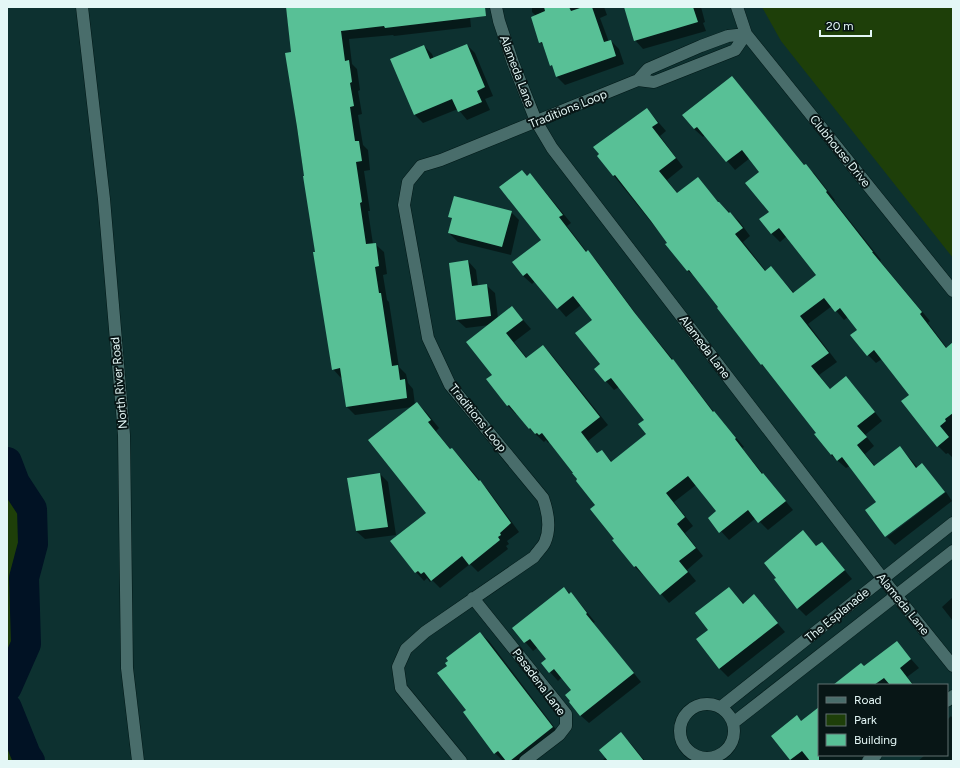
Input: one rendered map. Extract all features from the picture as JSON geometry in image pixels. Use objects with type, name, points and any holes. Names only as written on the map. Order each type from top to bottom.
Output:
[{"type":"street","name":"North River Road","points":[[82,7],[104,199],[124,435],[127,668],[138,761]]},
{"type":"street","name":"Alameda Lane","points":[[496,7],[513,63],[536,122],[557,154],[883,579],[953,666]]},
{"type":"street","name":"Clubhouse Drive","points":[[736,7],[746,34],[953,291]]},
{"type":"street","name":"Traditions Loop","points":[[638,80],[654,82],[735,50],[746,34]]},
{"type":"street","name":"Traditions Loop","points":[[461,761],[401,688],[398,667],[406,649],[425,632],[534,557],[545,542],[548,526],[548,511],[543,498],[450,385],[428,338],[404,205],[408,182],[421,166],[441,160],[638,80],[648,69],[701,46],[728,36],[746,34]]},
{"type":"street","name":"The Esplanade","points":[[721,707],[953,523]]},
{"type":"street","name":"The Esplanade","points":[[733,723],[953,551]]},
{"type":"street","name":"Pasadena Lane","points":[[473,598],[566,714],[566,726],[559,735],[525,761]]},
{"type":"street","points":[[708,703],[721,707],[733,723],[734,736],[728,749],[716,756],[703,758],[691,752],[682,741],[680,728],[685,715],[695,706],[708,703]]},
{"type":"green space","points":[[762,7],[953,7],[953,258],[781,41]]},
{"type":"green space","points":[[7,484],[22,508],[26,537],[16,583],[19,620],[11,658],[7,666]]},
{"type":"green space","points":[[7,731],[21,761],[7,761]]},
{"type":"building","points":[[286,7],[485,7],[486,16],[385,28],[384,26],[341,31],[345,61],[349,60],[352,82],[350,83],[354,106],[350,107],[355,141],[359,141],[362,161],[356,162],[366,244],[376,243],[379,266],[375,267],[379,293],[381,293],[392,366],[398,365],[400,380],[405,379],[407,398],[346,407],[340,368],[332,370],[313,252],[315,252],[285,53],[291,52]]},
{"type":"building","points":[[544,7],[569,7],[571,11],[583,7],[592,7],[604,42],[611,40],[616,56],[556,77],[552,65],[550,66],[542,42],[539,43],[531,17],[545,11]]},
{"type":"building","points":[[624,7],[693,7],[698,22],[634,41]]},
{"type":"building","points":[[467,44],[485,87],[477,91],[482,102],[458,112],[452,99],[414,115],[390,59],[424,45],[430,59]]},
{"type":"building","points":[[732,76],[804,165],[806,164],[872,252],[922,312],[920,314],[946,348],[953,342],[953,413],[945,419],[946,421],[940,426],[949,437],[937,447],[901,401],[909,395],[874,350],[867,356],[850,335],[857,330],[840,308],[835,312],[824,298],[800,316],[829,353],[811,366],[830,389],[846,376],[875,412],[857,426],[867,437],[857,445],[874,466],[900,446],[916,468],[922,463],[945,492],[885,537],[865,510],[876,502],[842,457],[837,461],[814,434],[816,433],[762,364],[761,365],[689,270],[687,271],[665,244],[667,243],[651,221],[615,175],[613,176],[597,156],[599,154],[593,147],[647,108],[658,123],[652,127],[676,158],[659,171],[677,193],[698,177],[718,202],[729,213],[730,212],[743,228],[735,234],[765,271],[771,266],[793,293],[816,275],[779,228],[771,234],[759,219],[769,212],[745,183],[759,172],[742,150],[726,162],[697,127],[694,129],[682,115]]},
{"type":"building","points":[[522,170],[527,176],[530,173],[563,215],[559,217],[586,252],[588,250],[634,312],[672,360],[673,359],[713,412],[714,411],[736,438],[735,439],[762,474],[763,473],[786,501],[758,523],[748,510],[719,533],[708,518],[716,511],[688,476],[666,493],[685,517],[677,524],[696,548],[679,561],[688,572],[660,595],[612,540],[614,539],[590,509],[595,505],[576,481],[577,479],[573,473],[542,433],[539,435],[537,433],[535,434],[530,428],[529,429],[509,405],[507,406],[486,379],[492,375],[466,342],[512,306],[523,320],[506,333],[526,358],[543,345],[600,417],[581,432],[597,453],[602,450],[611,462],[646,434],[638,424],[644,420],[611,378],[605,382],[594,369],[600,364],[575,333],[592,320],[573,296],[557,309],[527,273],[523,276],[512,262],[541,240],[499,187]]},
{"type":"building","points":[[454,196],[512,211],[502,247],[448,233],[452,218],[448,217]]},
{"type":"building","points":[[468,260],[472,286],[487,284],[491,316],[456,320],[449,263]]},
{"type":"building","points":[[417,402],[431,420],[428,422],[450,449],[452,448],[479,481],[480,480],[511,523],[500,533],[501,535],[498,537],[500,540],[469,565],[462,556],[431,581],[424,572],[421,574],[418,571],[415,573],[390,541],[426,513],[368,440]]},
{"type":"building","points":[[380,473],[388,527],[356,531],[347,478]]},
{"type":"building","points":[[803,530],[816,546],[822,542],[845,570],[797,609],[774,579],[776,578],[764,563]]},
{"type":"building","points":[[564,587],[569,594],[571,592],[587,613],[586,614],[634,673],[580,716],[565,695],[571,690],[554,669],[549,673],[541,663],[546,659],[530,639],[524,643],[512,628]]},
{"type":"building","points":[[729,587],[743,604],[754,594],[778,623],[719,669],[696,639],[708,630],[695,613]]},
{"type":"building","points":[[480,632],[553,727],[510,761],[506,761],[498,751],[494,754],[463,712],[466,710],[437,673],[447,666],[445,663],[448,661],[446,658]]},
{"type":"building","points":[[897,641],[911,659],[900,668],[912,684],[889,684],[884,678],[875,684],[834,684],[861,663],[864,666]]},
{"type":"building","points":[[818,708],[819,761],[810,761],[802,751],[790,760],[771,736],[797,715],[801,721]]},
{"type":"building","points":[[621,732],[644,761],[608,761],[599,750]]},
{"type":"waterway","points":[[7,462],[15,483],[32,509],[33,544],[24,578],[26,644],[7,687]]},
{"type":"waterway","points":[[7,708],[26,755],[30,761]]}]
